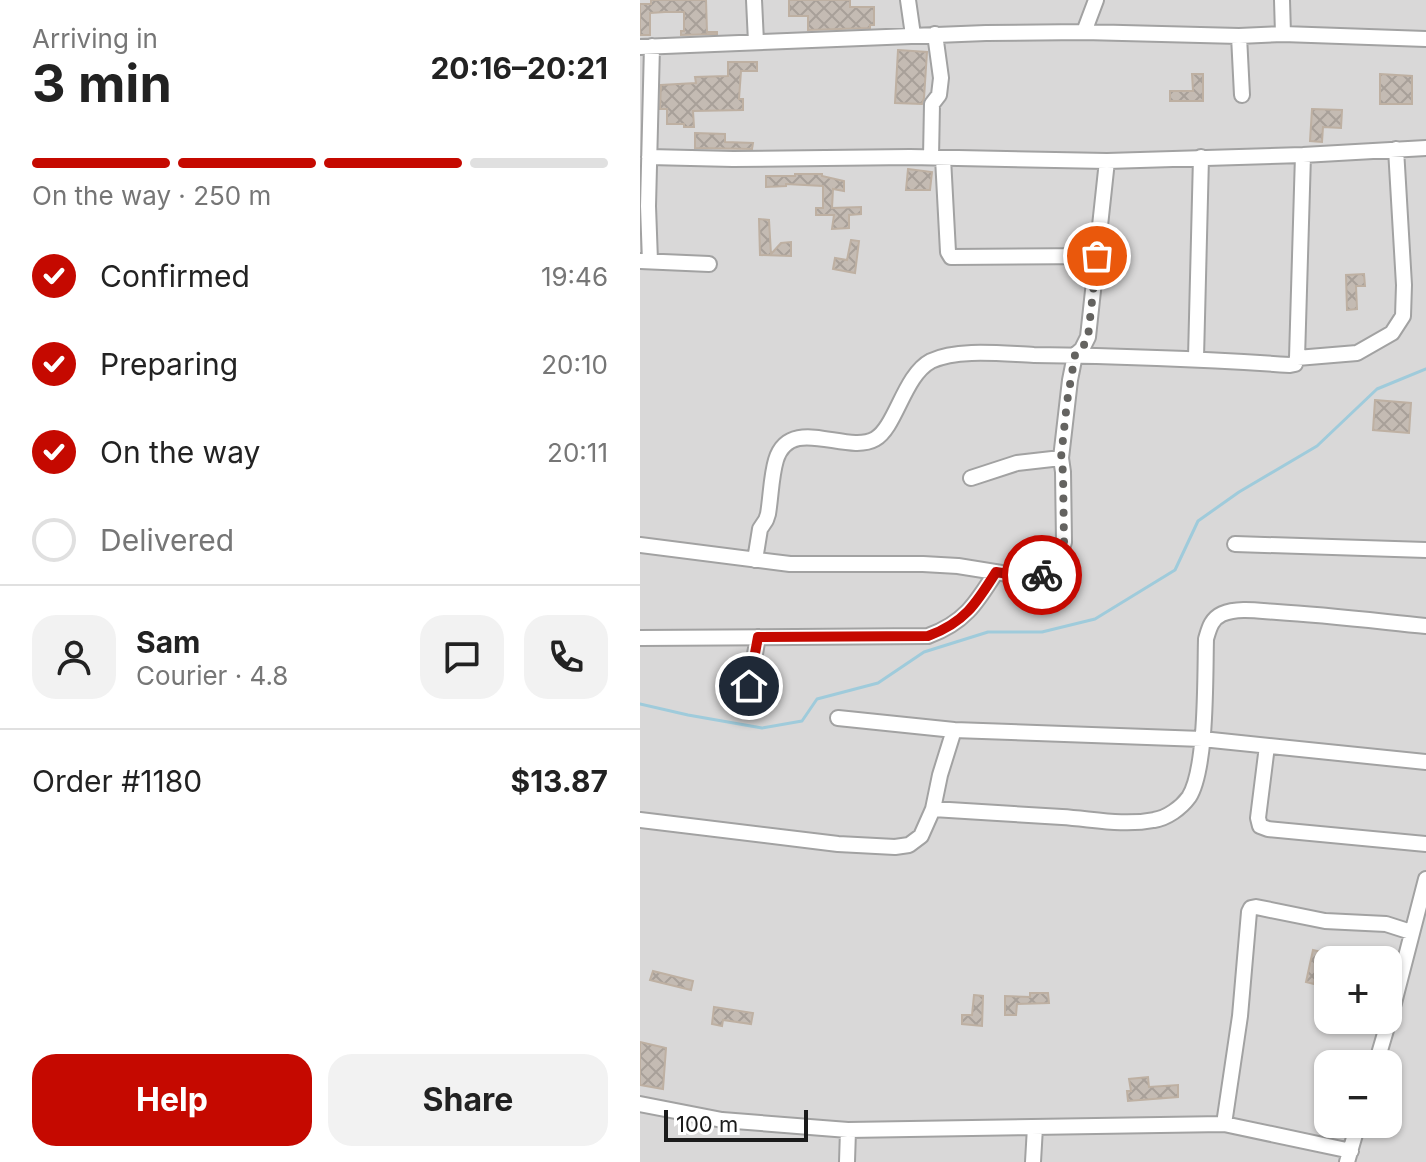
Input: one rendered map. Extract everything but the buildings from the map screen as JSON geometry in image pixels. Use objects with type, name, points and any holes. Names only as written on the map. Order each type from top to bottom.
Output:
[{"type":"street","points":[[754,0],[756,42]]},
{"type":"street","points":[[908,0],[913,35]]},
{"type":"street","points":[[1084,32],[1096,0]]},
{"type":"street","points":[[1282,0],[1283,34]]},
{"type":"street","points":[[709,264],[645,261],[649,157],[646,46],[935,34],[1084,32],[1426,39]]},
{"type":"street","points":[[935,34],[941,78],[939,95],[932,104],[951,257],[1097,256]]},
{"type":"street","points":[[1239,36],[1242,95]]},
{"type":"street","points":[[649,157],[937,157],[1107,161],[1426,148]]},
{"type":"street","points":[[1297,358],[1357,353],[1392,333],[1403,316],[1396,149]]},
{"type":"street","points":[[755,560],[760,529],[768,514],[776,460],[781,450],[790,442],[804,437],[854,443],[875,439],[882,433],[920,370],[937,358],[969,354],[1075,355],[1295,364],[1303,155]]},
{"type":"street","points":[[1196,358],[1201,157]]},
{"type":"street","points":[[640,545],[818,565],[923,564],[1020,576],[1048,574],[1058,563],[1064,542],[1061,458],[1068,391],[1075,355],[1088,337],[1107,161]]},
{"type":"street","points":[[971,478],[1017,463],[1061,458]]},
{"type":"street","points":[[1235,544],[1426,550]]},
{"type":"street","points":[[640,638],[928,636],[950,627],[965,615],[996,572]]},
{"type":"street","points":[[933,809],[1124,823],[1157,820],[1175,811],[1189,796],[1195,780],[1202,739],[1206,639],[1215,619],[1224,613],[1248,611],[1426,626]]},
{"type":"street","points":[[745,710],[758,637]]},
{"type":"street","points":[[838,718],[954,730],[1202,739],[1426,762]]},
{"type":"street","points":[[640,820],[758,836],[895,847],[909,845],[921,836],[933,809],[954,730]]},
{"type":"street","points":[[1267,746],[1258,818],[1260,826],[1426,844]]},
{"type":"street","points":[[1380,1050],[1426,879]]},
{"type":"street","points":[[1224,1124],[1240,1016],[1251,908],[1325,921],[1386,924],[1411,932]]},
{"type":"street","points":[[640,1104],[722,1120],[848,1130],[1224,1124],[1349,1156]]},
{"type":"street","points":[[1033,1162],[1035,1127]]},
{"type":"street","points":[[847,1162],[848,1130]]},
{"type":"shaded area","points":[[640,0],[1426,0],[1426,1162],[640,1162]]},
{"type":"waterway","points":[[640,704],[762,728],[802,721],[817,699],[878,683],[924,652],[988,632],[1042,632],[1095,619],[1175,570],[1198,521],[1239,492],[1317,446],[1377,389],[1426,369]]},
{"type":"way so far","points":[[1042,575],[1048,574],[1058,563],[1064,542],[1061,458],[1067,402],[1075,355],[1088,337],[1097,256]]},
{"type":"route","points":[[749,686],[758,637],[928,636],[950,627],[965,615],[996,572],[1020,576],[1042,575]]}]
